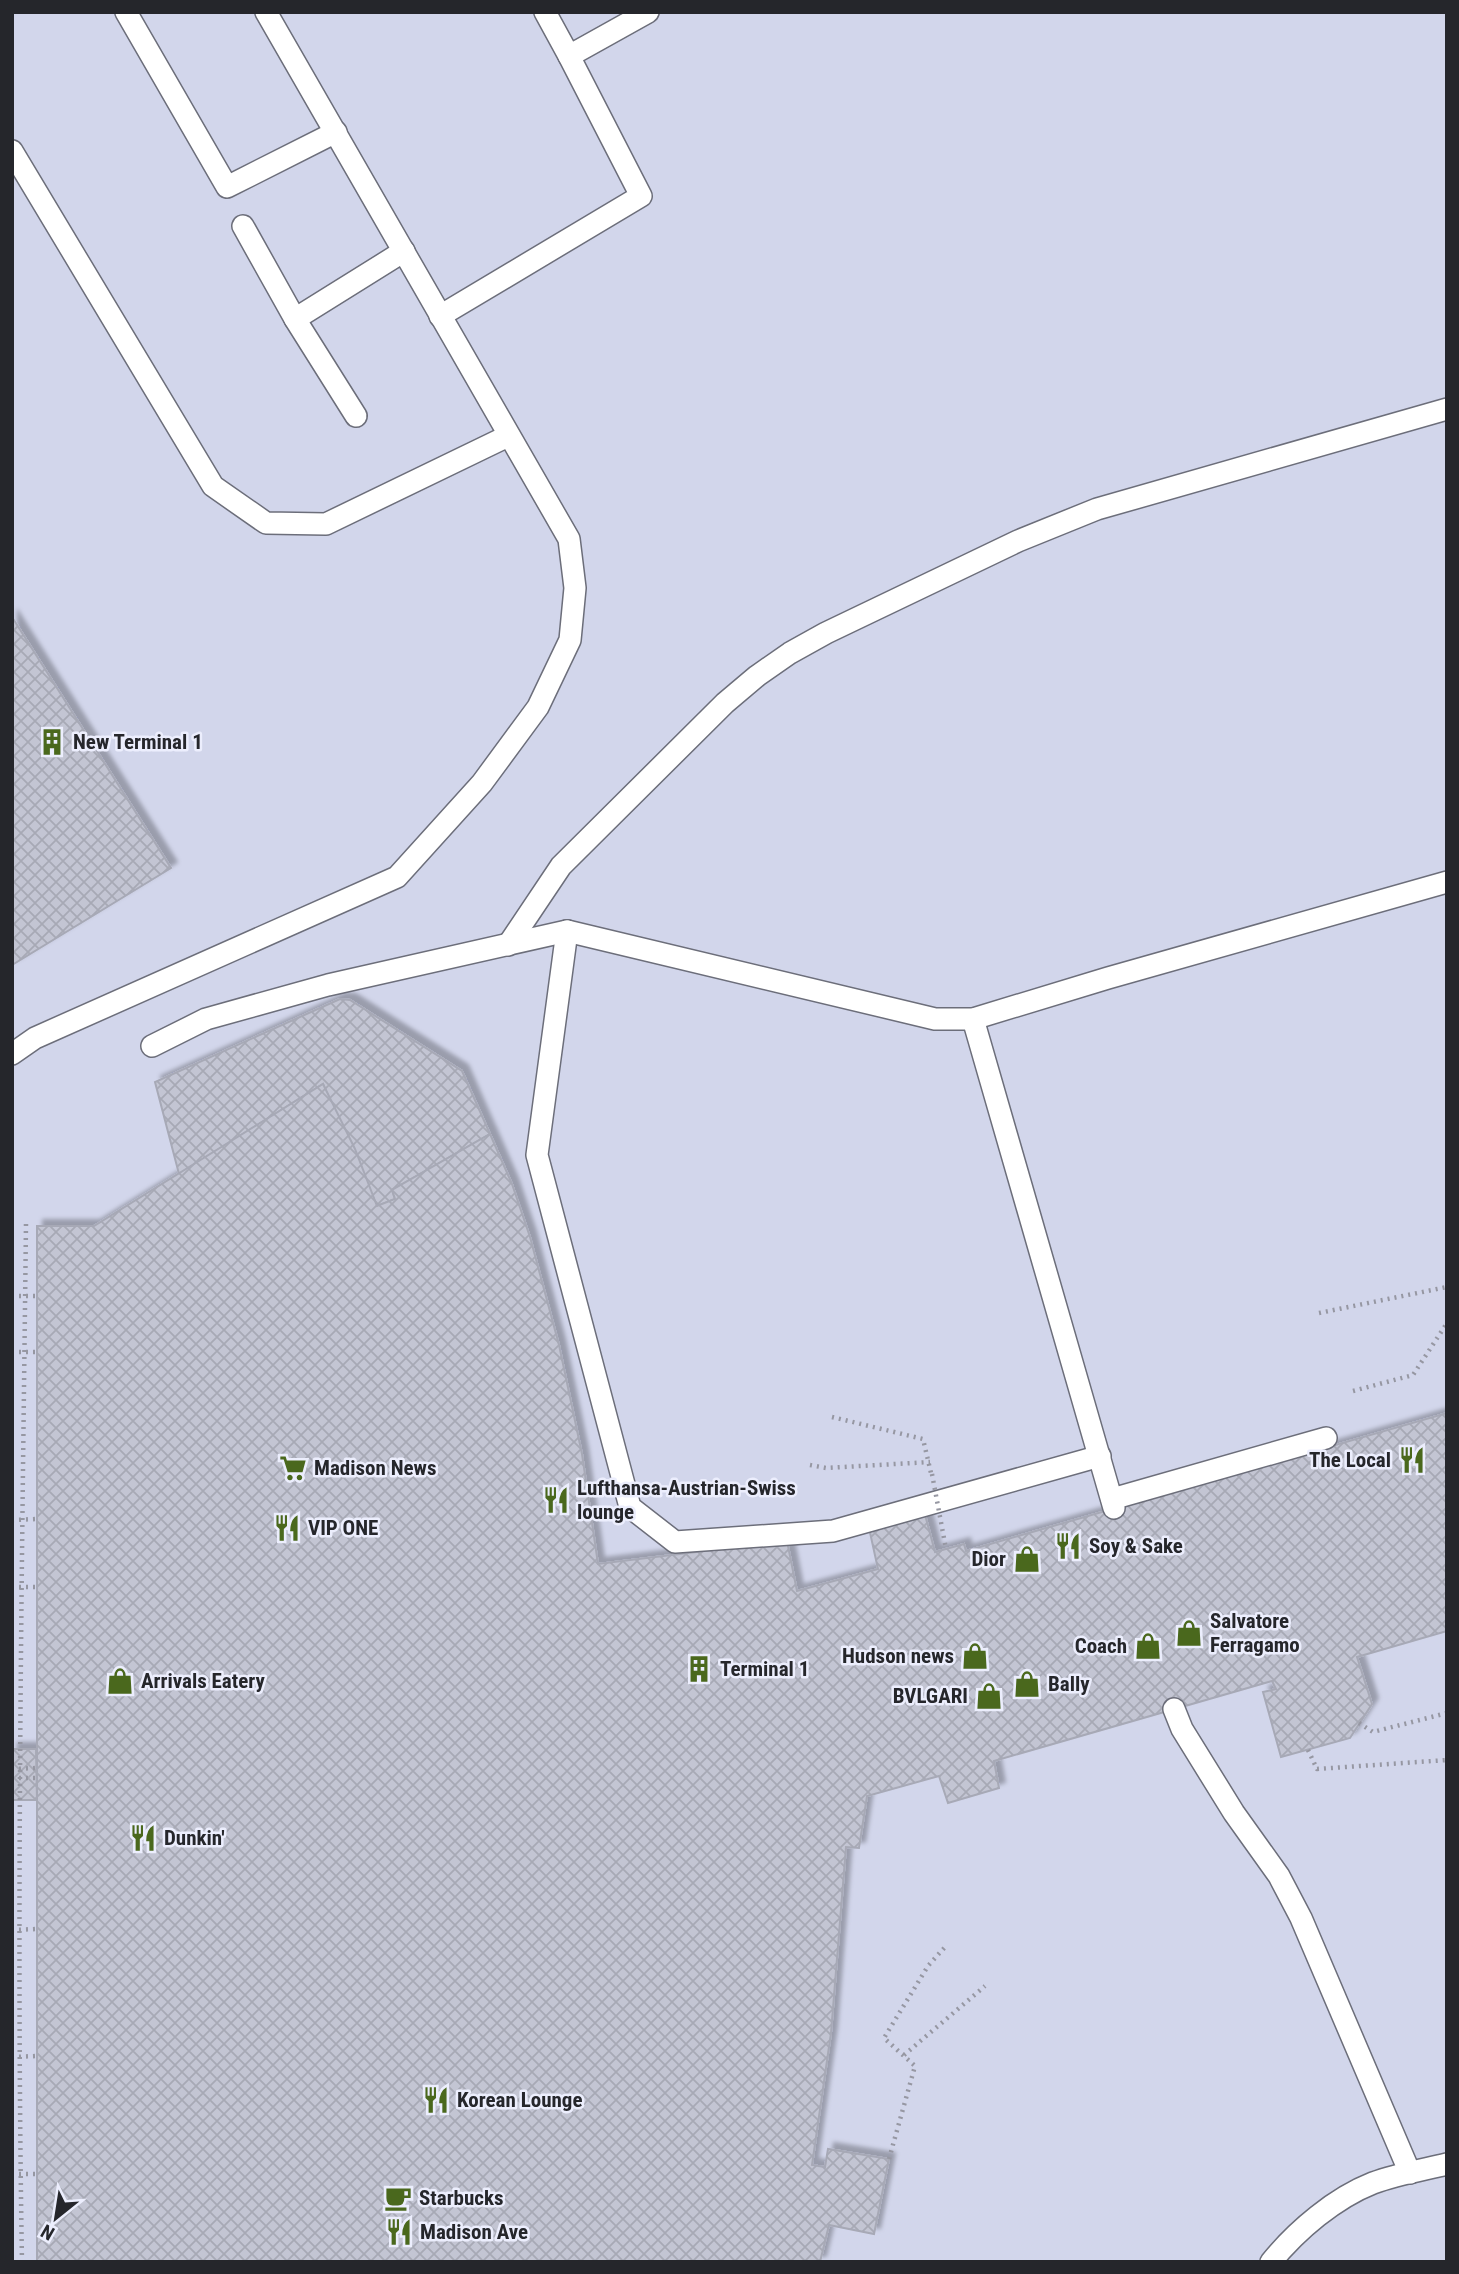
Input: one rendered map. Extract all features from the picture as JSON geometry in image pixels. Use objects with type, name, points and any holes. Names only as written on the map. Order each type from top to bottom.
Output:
[{"type":"lane","points":[[126,12],[227,187],[336,132]]},
{"type":"lane","points":[[12,1054],[35,1038],[397,877],[482,783],[538,707],[570,640],[575,588],[569,539],[266,12]]},
{"type":"lane","points":[[440,316],[641,196],[545,12]]},
{"type":"lane","points":[[569,55],[648,12]]},
{"type":"lane","points":[[12,151],[213,486],[266,523],[326,524],[508,436]]},
{"type":"lane","points":[[243,226],[295,319],[356,416]]},
{"type":"lane","points":[[295,319],[404,251]]},
{"type":"lane","points":[[508,945],[561,866],[725,703],[790,653],[1058,523],[1138,495],[1447,408]]},
{"type":"lane","points":[[152,1046],[206,1018],[328,985],[567,931],[935,1019],[973,1018],[1447,882]]},
{"type":"lane","points":[[567,931],[537,1155],[629,1507],[675,1542],[833,1531],[1100,1456]]},
{"type":"lane","points":[[973,1018],[1113,1504],[1326,1438]]},
{"type":"lane","points":[[1174,1709],[1181,1729],[1234,1813],[1279,1876],[1318,1956],[1410,2173]]},
{"type":"lane","points":[[1271,2262],[1290,2240],[1334,2205],[1374,2183],[1447,2164]]},
{"type":"path","points":[[22,2262],[21,1587],[26,1223]]},
{"type":"path","points":[[1319,1313],[1447,1287]]},
{"type":"path","points":[[12,1296],[37,1296]]},
{"type":"path","points":[[1353,1391],[1412,1374],[1447,1323]]},
{"type":"path","points":[[12,1352],[37,1352]]},
{"type":"path","points":[[832,1417],[923,1439],[930,1462],[946,1549]]},
{"type":"path","points":[[810,1465],[826,1468],[930,1462]]},
{"type":"path","points":[[12,1520],[37,1519]]},
{"type":"path","points":[[12,1587],[37,1587]]},
{"type":"path","points":[[1359,1723],[1373,1732],[1447,1713]]},
{"type":"path","points":[[1308,1750],[1317,1769],[1447,1760]]},
{"type":"path","points":[[12,1769],[37,1769]]},
{"type":"path","points":[[12,1778],[37,1778]]},
{"type":"path","points":[[12,1930],[37,1929]]},
{"type":"path","points":[[889,2159],[915,2066],[884,2038],[928,1966],[945,1947]]},
{"type":"path","points":[[904,2055],[985,1986]]},
{"type":"path","points":[[12,2057],[37,2056]]},
{"type":"path","points":[[12,2174],[37,2174]]},
{"type":"shaded area","points":[[12,12],[1447,12],[1447,2262],[12,2262]]},
{"type":"building","name":"New Terminal 1","points":[[12,617],[171,868],[12,965]]},
{"type":"building","points":[[340,999],[350,1000],[462,1071],[490,1134],[392,1190],[395,1199],[377,1206],[323,1084],[179,1174],[155,1082]]},
{"type":"building","name":"Terminal 1","points":[[323,1084],[355,1149],[377,1206],[395,1199],[392,1190],[490,1134],[512,1184],[530,1237],[559,1345],[582,1454],[598,1564],[787,1541],[797,1591],[878,1569],[869,1528],[924,1511],[935,1552],[964,1544],[966,1551],[1447,1413],[1447,1631],[1357,1657],[1372,1704],[1350,1738],[1281,1757],[1263,1692],[1276,1689],[1272,1681],[994,1761],[999,1788],[948,1803],[939,1776],[867,1796],[859,1848],[846,1847],[831,2033],[812,2165],[825,2167],[828,2149],[889,2159],[874,2234],[829,2225],[820,2262],[37,2262],[37,1226],[94,1226]]},
{"type":"building","points":[[12,1749],[36,1749],[37,1800],[12,1800]]},
{"type":"place","name":"New Terminal 1","points":[[52,742]]},
{"type":"place","name":"The Local","points":[[1412,1460]]},
{"type":"place","name":"Madison News","points":[[293,1468]]},
{"type":"place","name":"Lufthansa-Austrian-Swiss lounge","points":[[556,1500]]},
{"type":"place","name":"VIP ONE","points":[[287,1528]]},
{"type":"place","name":"Soy & Sake","points":[[1068,1546]]},
{"type":"place","name":"Dior","points":[[1027,1559]]},
{"type":"place","name":"Salvatore Ferragamo","points":[[1189,1633]]},
{"type":"place","name":"Coach","points":[[1148,1646]]},
{"type":"place","name":"Hudson news","points":[[975,1656]]},
{"type":"place","name":"Terminal 1","points":[[699,1669]]},
{"type":"place","name":"Arrivals Eatery","points":[[120,1681]]},
{"type":"place","name":"Bally","points":[[1027,1684]]},
{"type":"place","name":"BVLGARI","points":[[989,1696]]},
{"type":"place","name":"Dunkin'","points":[[143,1838]]},
{"type":"place","name":"Korean Lounge","points":[[436,2100]]},
{"type":"place","name":"Starbucks","points":[[398,2198]]},
{"type":"place","name":"Madison Ave","points":[[399,2232]]}]
